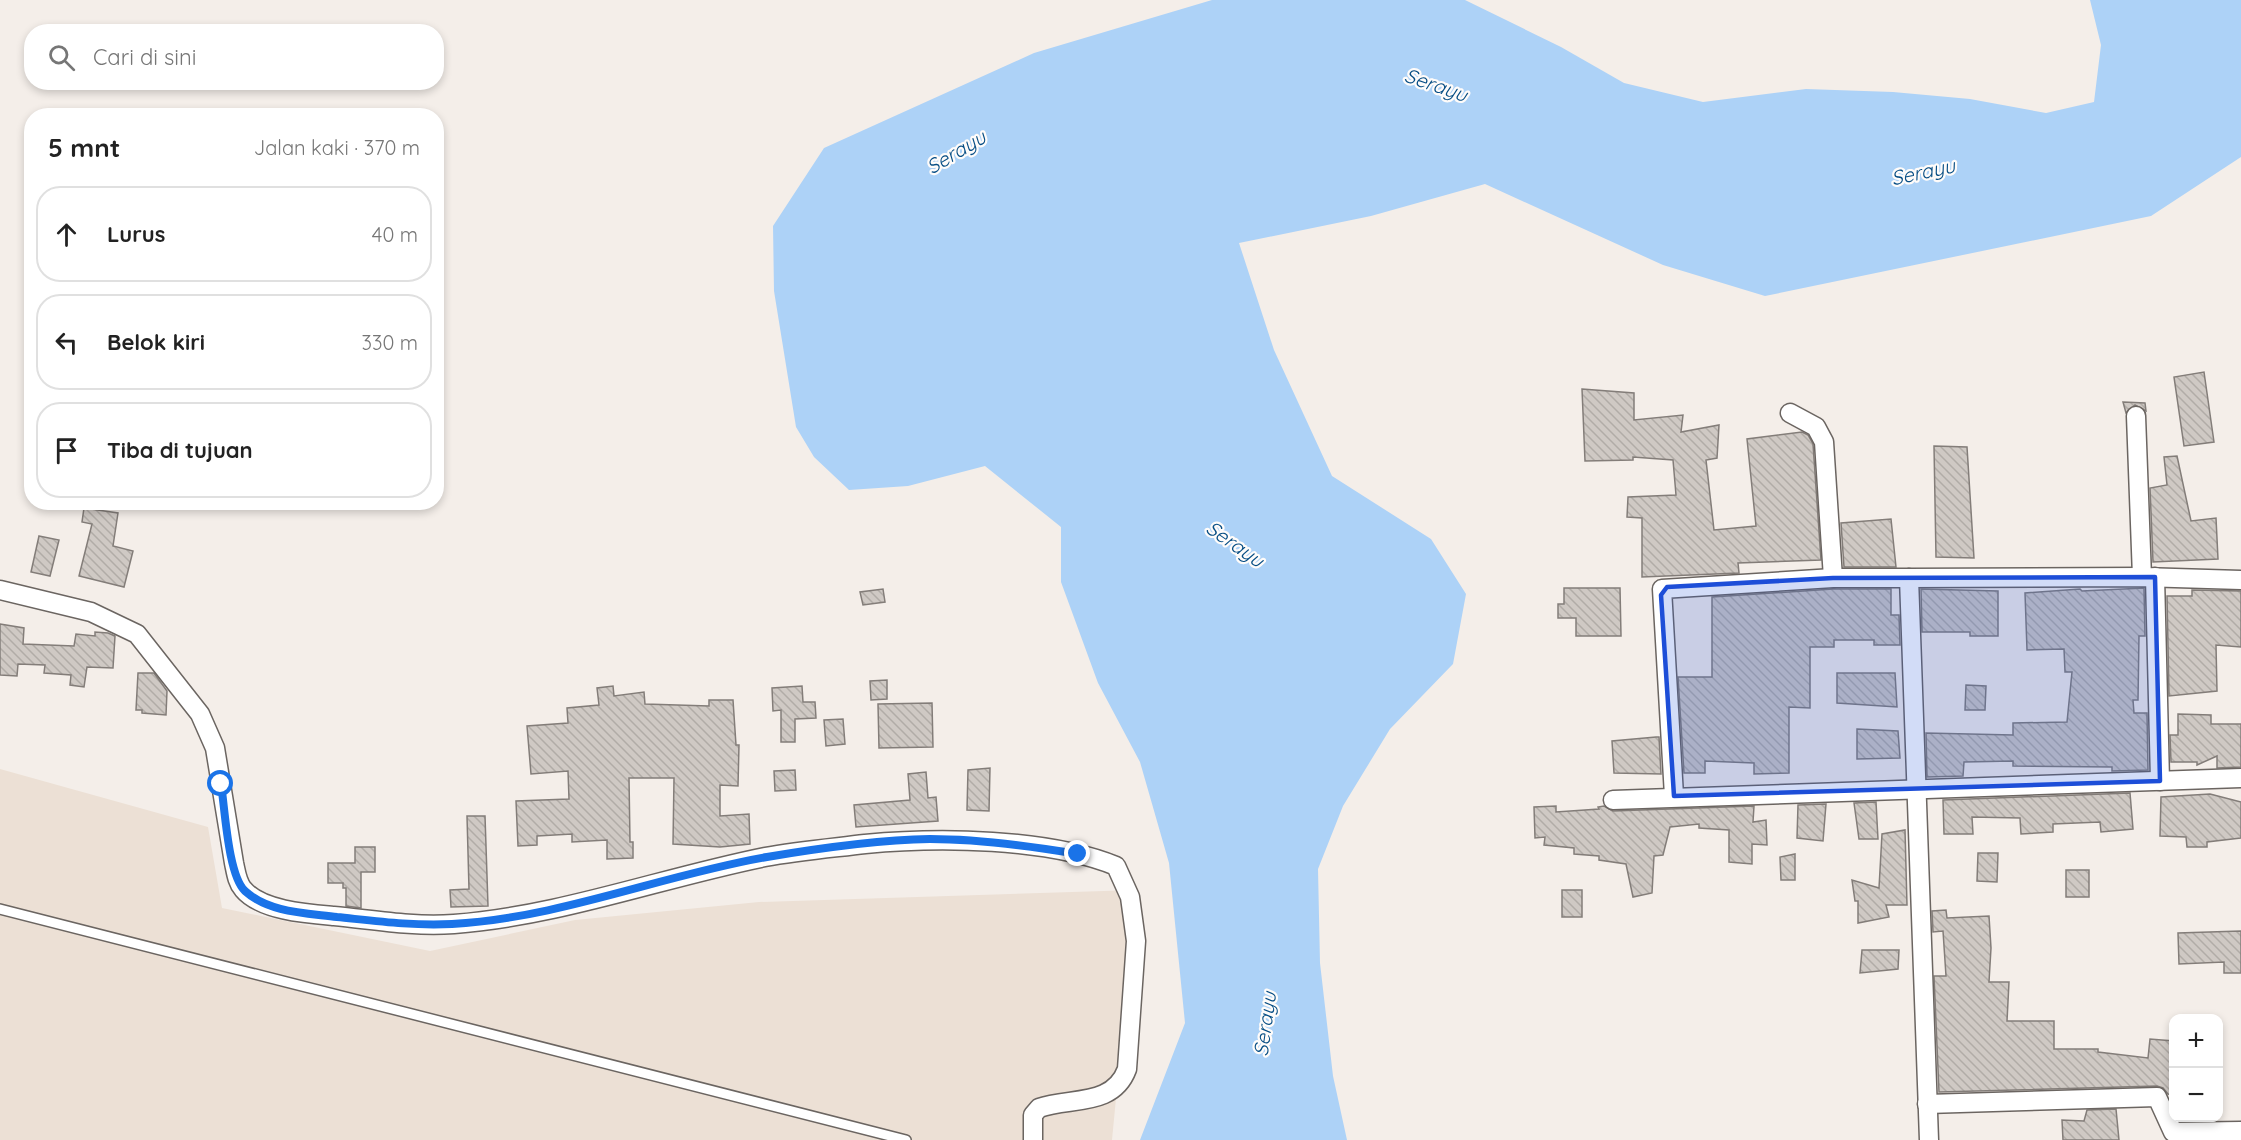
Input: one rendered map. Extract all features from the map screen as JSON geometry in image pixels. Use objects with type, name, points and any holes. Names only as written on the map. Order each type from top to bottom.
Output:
[{"type":"street","points":[[1790,413],[1816,427],[1824,442],[1833,578]]},
{"type":"street","points":[[2136,416],[2149,577],[2160,781]]},
{"type":"street","points":[[1674,796],[1662,589],[1833,578],[2149,577],[2241,580]]},
{"type":"street","points":[[1909,578],[1929,1140]]},
{"type":"street","points":[[0,590],[91,612],[137,634],[200,714],[215,748],[235,871],[243,890],[261,900],[294,912],[393,924],[454,924],[530,914],[766,857],[931,839],[1025,846],[1078,854],[1116,866],[1130,897],[1136,941],[1127,1069],[1117,1088],[1106,1096],[1039,1108],[1033,1115],[1033,1140]]},
{"type":"street","points":[[1613,800],[1674,796],[2241,778]]},
{"type":"street","points":[[1927,1104],[2157,1096],[2173,1132],[2241,1131]]},
{"type":"lane","points":[[0,909],[906,1140]]},
{"type":"highlighted area","points":[[2155,577],[2160,781],[1674,796],[1661,595],[1667,587],[1833,578]]},
{"type":"shaded area","points":[[0,769],[208,827],[222,908],[430,951],[575,920],[759,902],[1136,890],[1112,1140],[0,1140]]},
{"type":"water","name":"Serayu","points":[[1212,0],[1465,0],[1561,47],[1624,83],[1703,102],[1806,89],[1893,92],[1970,99],[2046,113],[2094,102],[2101,45],[2090,0],[2241,0],[2241,157],[2151,216],[1765,296],[1663,265],[1485,184],[1371,216],[1239,243],[1274,350],[1332,476],[1431,539],[1466,594],[1453,664],[1390,729],[1343,806],[1318,869],[1320,963],[1333,1076],[1347,1140],[1140,1140],[1185,1023],[1169,863],[1140,762],[1098,683],[1061,582],[1061,527],[985,466],[908,486],[849,490],[814,457],[796,427],[774,291],[773,226],[824,148],[1034,53]]},
{"type":"building","points":[[2204,372],[2214,442],[2184,446],[2174,377]]},
{"type":"building","points":[[1582,389],[1634,393],[1634,420],[1683,415],[1681,432],[1719,425],[1717,458],[1706,460],[1714,530],[1756,526],[1747,439],[1802,432],[1808,435],[1813,444],[1821,560],[1738,563],[1739,573],[1642,577],[1642,518],[1627,517],[1628,497],[1676,495],[1673,460],[1633,457],[1633,460],[1585,461]]},
{"type":"building","points":[[2123,402],[2145,403],[2146,411],[2135,405],[2126,413]]},
{"type":"building","points":[[1934,446],[1967,447],[1974,558],[1936,557]]},
{"type":"building","points":[[2177,456],[2191,521],[2216,518],[2218,559],[2153,562],[2150,488],[2167,485],[2164,457]]},
{"type":"building","points":[[84,510],[118,513],[113,546],[133,551],[124,587],[79,576],[92,524],[82,522]]},
{"type":"building","points":[[1891,519],[1896,567],[1844,567],[1841,523]]},
{"type":"building","points":[[39,536],[59,540],[50,576],[31,572]]},
{"type":"building","points":[[1564,588],[1620,588],[1621,636],[1576,636],[1576,618],[1558,618],[1558,604],[1564,604]]},
{"type":"building","points":[[2144,588],[2145,636],[2139,636],[2138,700],[2133,700],[2134,713],[2147,713],[2148,770],[2112,771],[2112,767],[2013,766],[2013,761],[1964,762],[1963,776],[1927,777],[1926,733],[2013,735],[2013,723],[2067,722],[2072,672],[2065,672],[2064,649],[2027,650],[2025,593]]},
{"type":"building","points":[[883,589],[885,602],[863,605],[860,592]]},
{"type":"building","points":[[1833,589],[1891,589],[1891,615],[1899,615],[1900,645],[1874,645],[1874,640],[1834,640],[1834,647],[1810,647],[1810,708],[1789,707],[1789,773],[1754,774],[1754,763],[1705,761],[1705,773],[1684,773],[1678,677],[1712,677],[1712,597]]},
{"type":"building","points":[[1921,589],[1998,591],[1998,636],[1970,636],[1970,632],[1922,632]]},
{"type":"building","points":[[2192,590],[2241,591],[2241,647],[2216,645],[2217,691],[2169,696],[2167,596],[2192,596]]},
{"type":"building","points":[[0,624],[24,628],[23,644],[74,646],[76,634],[95,636],[95,632],[108,633],[115,636],[113,668],[87,667],[84,687],[70,685],[71,675],[44,673],[45,665],[18,664],[17,676],[0,675]]},
{"type":"building","points":[[138,673],[154,673],[167,691],[166,715],[142,713],[142,710],[136,710]]},
{"type":"building","points":[[1837,673],[1895,673],[1897,707],[1837,703]]},
{"type":"building","points":[[887,680],[887,699],[871,700],[870,681]]},
{"type":"building","points":[[1966,685],[1986,686],[1985,710],[1965,710]]},
{"type":"building","points":[[613,686],[614,696],[644,692],[645,704],[709,706],[709,700],[733,700],[736,745],[739,745],[738,786],[720,785],[720,816],[749,814],[750,844],[720,847],[673,844],[674,778],[629,778],[630,842],[633,842],[633,858],[607,859],[607,840],[572,842],[572,834],[537,836],[537,845],[518,846],[516,801],[569,799],[568,771],[531,774],[527,726],[568,723],[567,708],[599,705],[597,688]]},
{"type":"building","points":[[802,686],[803,702],[815,702],[816,718],[795,719],[795,742],[781,742],[781,710],[773,711],[772,688]]},
{"type":"building","points":[[932,703],[933,747],[879,748],[878,704]]},
{"type":"building","points":[[2178,714],[2211,715],[2211,724],[2241,724],[2241,767],[2217,768],[2217,756],[2197,765],[2197,762],[2171,762],[2170,735],[2178,735]]},
{"type":"building","points":[[843,719],[845,744],[826,746],[824,720]]},
{"type":"building","points":[[1857,729],[1898,731],[1900,758],[1857,759]]},
{"type":"building","points":[[1659,737],[1661,774],[1614,773],[1612,741]]},
{"type":"building","points":[[990,768],[989,811],[967,810],[968,770]]},
{"type":"building","points":[[795,770],[796,790],[775,791],[774,771]]},
{"type":"building","points":[[926,772],[928,798],[936,797],[938,821],[856,827],[854,805],[910,800],[908,774]]},
{"type":"building","points":[[2130,793],[2133,829],[2101,832],[2100,822],[2053,824],[2053,832],[2021,834],[2020,818],[1972,817],[1973,834],[1944,834],[1943,800]]},
{"type":"building","points":[[2210,794],[2241,802],[2241,838],[2207,842],[2207,847],[2187,847],[2186,837],[2160,836],[2161,797]]},
{"type":"building","points":[[1876,802],[1878,839],[1859,839],[1854,803]]},
{"type":"building","points":[[1826,804],[1823,841],[1797,838],[1798,805]]},
{"type":"building","points":[[1556,806],[1556,812],[1599,809],[1598,807],[1604,806],[1613,811],[1754,806],[1753,822],[1766,820],[1767,845],[1752,844],[1752,864],[1729,862],[1729,830],[1699,828],[1699,824],[1670,827],[1663,855],[1654,856],[1652,893],[1633,897],[1626,864],[1599,860],[1599,856],[1574,854],[1574,848],[1544,845],[1545,837],[1535,838],[1534,807]]},
{"type":"building","points":[[467,816],[485,816],[488,906],[451,907],[450,890],[469,889]]},
{"type":"building","points":[[1905,830],[1907,905],[1886,905],[1889,917],[1858,923],[1858,901],[1855,901],[1852,880],[1879,888],[1882,834]]},
{"type":"building","points":[[355,847],[375,847],[375,872],[361,872],[361,908],[346,906],[346,888],[343,888],[343,883],[328,883],[328,863],[355,863]]},
{"type":"building","points":[[1978,853],[1998,853],[1997,882],[1977,881]]},
{"type":"building","points":[[1795,854],[1795,880],[1781,880],[1780,857]]},
{"type":"building","points":[[2066,870],[2089,870],[2089,897],[2066,897]]},
{"type":"building","points":[[1562,890],[1582,890],[1582,917],[1562,917]]},
{"type":"building","points":[[1946,910],[1947,918],[1989,916],[1991,948],[1989,982],[2009,982],[2007,1021],[2054,1021],[2054,1049],[2098,1049],[2098,1052],[2148,1058],[2150,1039],[2169,1041],[2169,1094],[2157,1086],[1939,1092],[1934,976],[1946,976],[1943,931],[1933,932],[1932,911]]},
{"type":"building","points":[[2241,931],[2241,973],[2224,973],[2224,962],[2179,964],[2178,933]]},
{"type":"building","points":[[1862,950],[1899,950],[1898,969],[1860,973]]},
{"type":"building","points":[[2116,1109],[2119,1140],[2063,1140],[2062,1120],[2084,1121],[2087,1110]]},
{"type":"route","points":[[221,784],[237,878],[243,890],[251,896],[294,912],[393,924],[454,924],[530,914],[766,857],[867,844],[931,839],[1025,846],[1078,854]]}]
